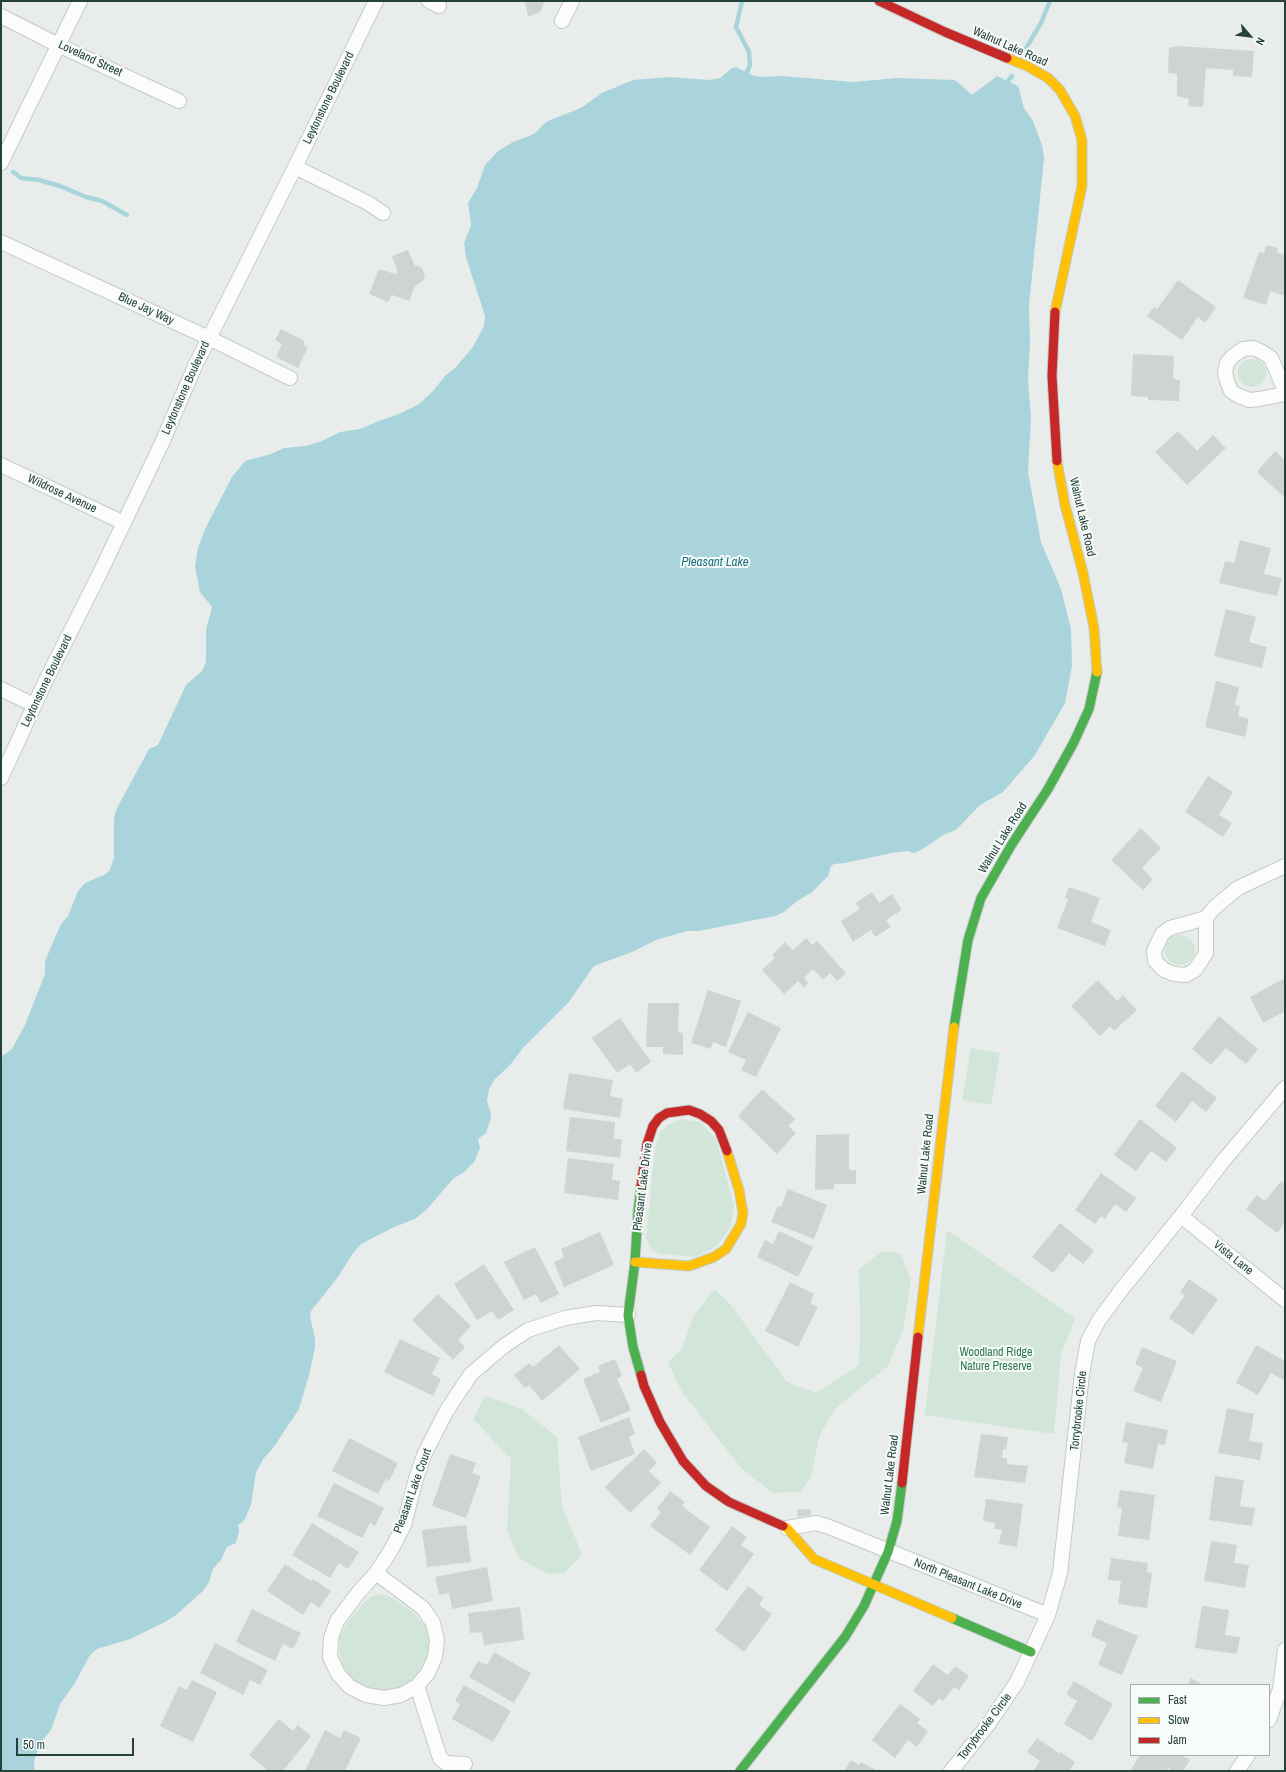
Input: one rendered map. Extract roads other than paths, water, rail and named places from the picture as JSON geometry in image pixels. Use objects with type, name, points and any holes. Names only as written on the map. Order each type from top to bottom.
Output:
[{"type":"street","points":[[1,163],[80,1]]},
{"type":"street","name":"Leytonstone Boulevard","points":[[1,778],[34,705],[124,523],[209,338],[376,1]]},
{"type":"street","points":[[562,21],[572,1]]},
{"type":"street","name":"Walnut Lake Road","points":[[740,1771],[845,1637],[875,1585],[888,1552],[896,1521],[902,1483],[950,1051],[968,940],[981,898],[1012,844],[1048,789],[1074,742],[1089,709],[1097,671],[1094,628],[1083,573],[1065,506],[1055,452],[1052,376],[1054,319],[1082,186],[1082,140],[1076,116],[1060,90],[1048,78],[1027,66],[944,32],[879,1]]},
{"type":"street","name":"Loveland Street","points":[[1,16],[58,45],[179,101]]},
{"type":"street","points":[[295,167],[368,203],[383,213]]},
{"type":"street","name":"Blue Jay Way","points":[[1,242],[209,338],[290,378]]},
{"type":"street","name":"Wildrose Avenue","points":[[1,465],[124,523]]},
{"type":"street","points":[[1,689],[34,705]]},
{"type":"street","points":[[1206,918],[1206,953],[1195,970],[1186,975],[1174,974],[1164,970],[1155,961],[1154,951],[1162,934],[1170,928],[1206,918],[1214,908],[1238,888],[1285,866]]},
{"type":"street","name":"Torrybrooke Circle","points":[[951,1771],[987,1726],[1017,1682],[1048,1615],[1060,1573],[1082,1374],[1088,1341],[1100,1320],[1122,1289],[1224,1160],[1285,1088]]},
{"type":"street","name":"Pleasant Lake Drive","points":[[635,1262],[689,1266],[714,1257],[726,1249],[741,1224],[742,1213],[739,1190],[726,1147],[719,1130],[711,1121],[700,1114],[689,1110],[668,1113],[660,1118],[653,1126],[647,1144],[638,1210],[635,1262],[628,1315],[634,1348],[644,1386],[660,1422],[683,1461],[706,1486],[730,1502],[786,1528],[814,1559],[875,1585]]},
{"type":"street","name":"Vista Lane","points":[[1181,1216],[1285,1300]]},
{"type":"street","name":"Pleasant Lake Court","points":[[376,1573],[423,1608],[432,1623],[437,1640],[435,1657],[428,1673],[417,1686],[401,1695],[384,1698],[366,1696],[350,1687],[342,1679],[330,1657],[331,1638],[337,1622],[358,1592],[376,1573],[391,1550],[404,1525],[414,1482],[424,1455],[447,1410],[472,1374],[504,1346],[528,1330],[565,1318],[596,1313],[628,1315]]},
{"type":"street","points":[[786,1528],[816,1523],[888,1552]]},
{"type":"street","name":"North Pleasant Lake Drive","points":[[888,1552],[1048,1615]]},
{"type":"street","points":[[875,1585],[1031,1652]]},
{"type":"street","points":[[1270,1717],[1280,1689],[1285,1650]]},
{"type":"street","points":[[417,1686],[440,1758],[446,1763],[466,1764]]},
{"type":"street","points":[[1238,1771],[1247,1756]]},
{"type":"water","name":"Pleasant Lake","points":[[736,67],[754,76],[762,77],[782,76],[853,82],[897,78],[955,80],[972,95],[997,76],[1018,86],[1024,108],[1033,121],[1042,145],[1044,158],[1029,305],[1030,342],[1028,379],[1031,418],[1028,472],[1041,542],[1061,589],[1071,629],[1072,666],[1065,703],[1035,755],[1003,792],[980,805],[956,830],[945,834],[921,850],[914,853],[908,851],[891,853],[834,864],[831,866],[828,876],[812,892],[784,912],[775,916],[699,931],[687,931],[656,940],[632,952],[594,966],[568,1003],[523,1048],[510,1065],[494,1080],[489,1089],[487,1101],[491,1114],[490,1121],[486,1133],[478,1139],[480,1148],[474,1162],[464,1172],[453,1179],[427,1209],[415,1219],[392,1228],[361,1244],[353,1253],[338,1277],[311,1311],[310,1317],[315,1338],[315,1348],[299,1409],[273,1448],[264,1458],[256,1472],[251,1505],[244,1521],[238,1525],[239,1531],[236,1543],[227,1547],[221,1560],[213,1569],[209,1582],[203,1591],[176,1615],[165,1622],[130,1639],[97,1649],[90,1655],[75,1683],[60,1704],[51,1730],[40,1743],[34,1762],[35,1771],[1,1771],[1,1057],[12,1049],[25,1025],[45,974],[45,961],[61,924],[68,916],[78,891],[85,883],[106,874],[110,870],[114,857],[114,818],[116,810],[149,749],[158,745],[186,685],[202,671],[206,662],[206,630],[212,607],[200,592],[195,567],[198,548],[206,527],[232,477],[245,461],[271,454],[284,448],[306,446],[322,441],[340,432],[360,429],[399,414],[419,404],[432,392],[446,375],[455,368],[473,347],[484,326],[485,316],[466,257],[464,243],[471,225],[468,203],[477,188],[485,165],[498,151],[513,142],[534,134],[550,120],[581,108],[602,93],[633,80],[669,77],[709,80],[720,78],[732,68]]},
{"type":"waterway","points":[[742,1],[736,27],[749,52],[750,65],[747,72]]},
{"type":"waterway","points":[[1025,50],[1041,23],[1050,1]]},
{"type":"waterway","points":[[1008,81],[1012,76]]},
{"type":"waterway","points":[[13,172],[21,178],[39,180],[60,186],[86,197],[102,201],[127,215]]},
{"type":"park label","name":"Woodland Ridge Nature Preserve","points":[[996,1360]]}]
